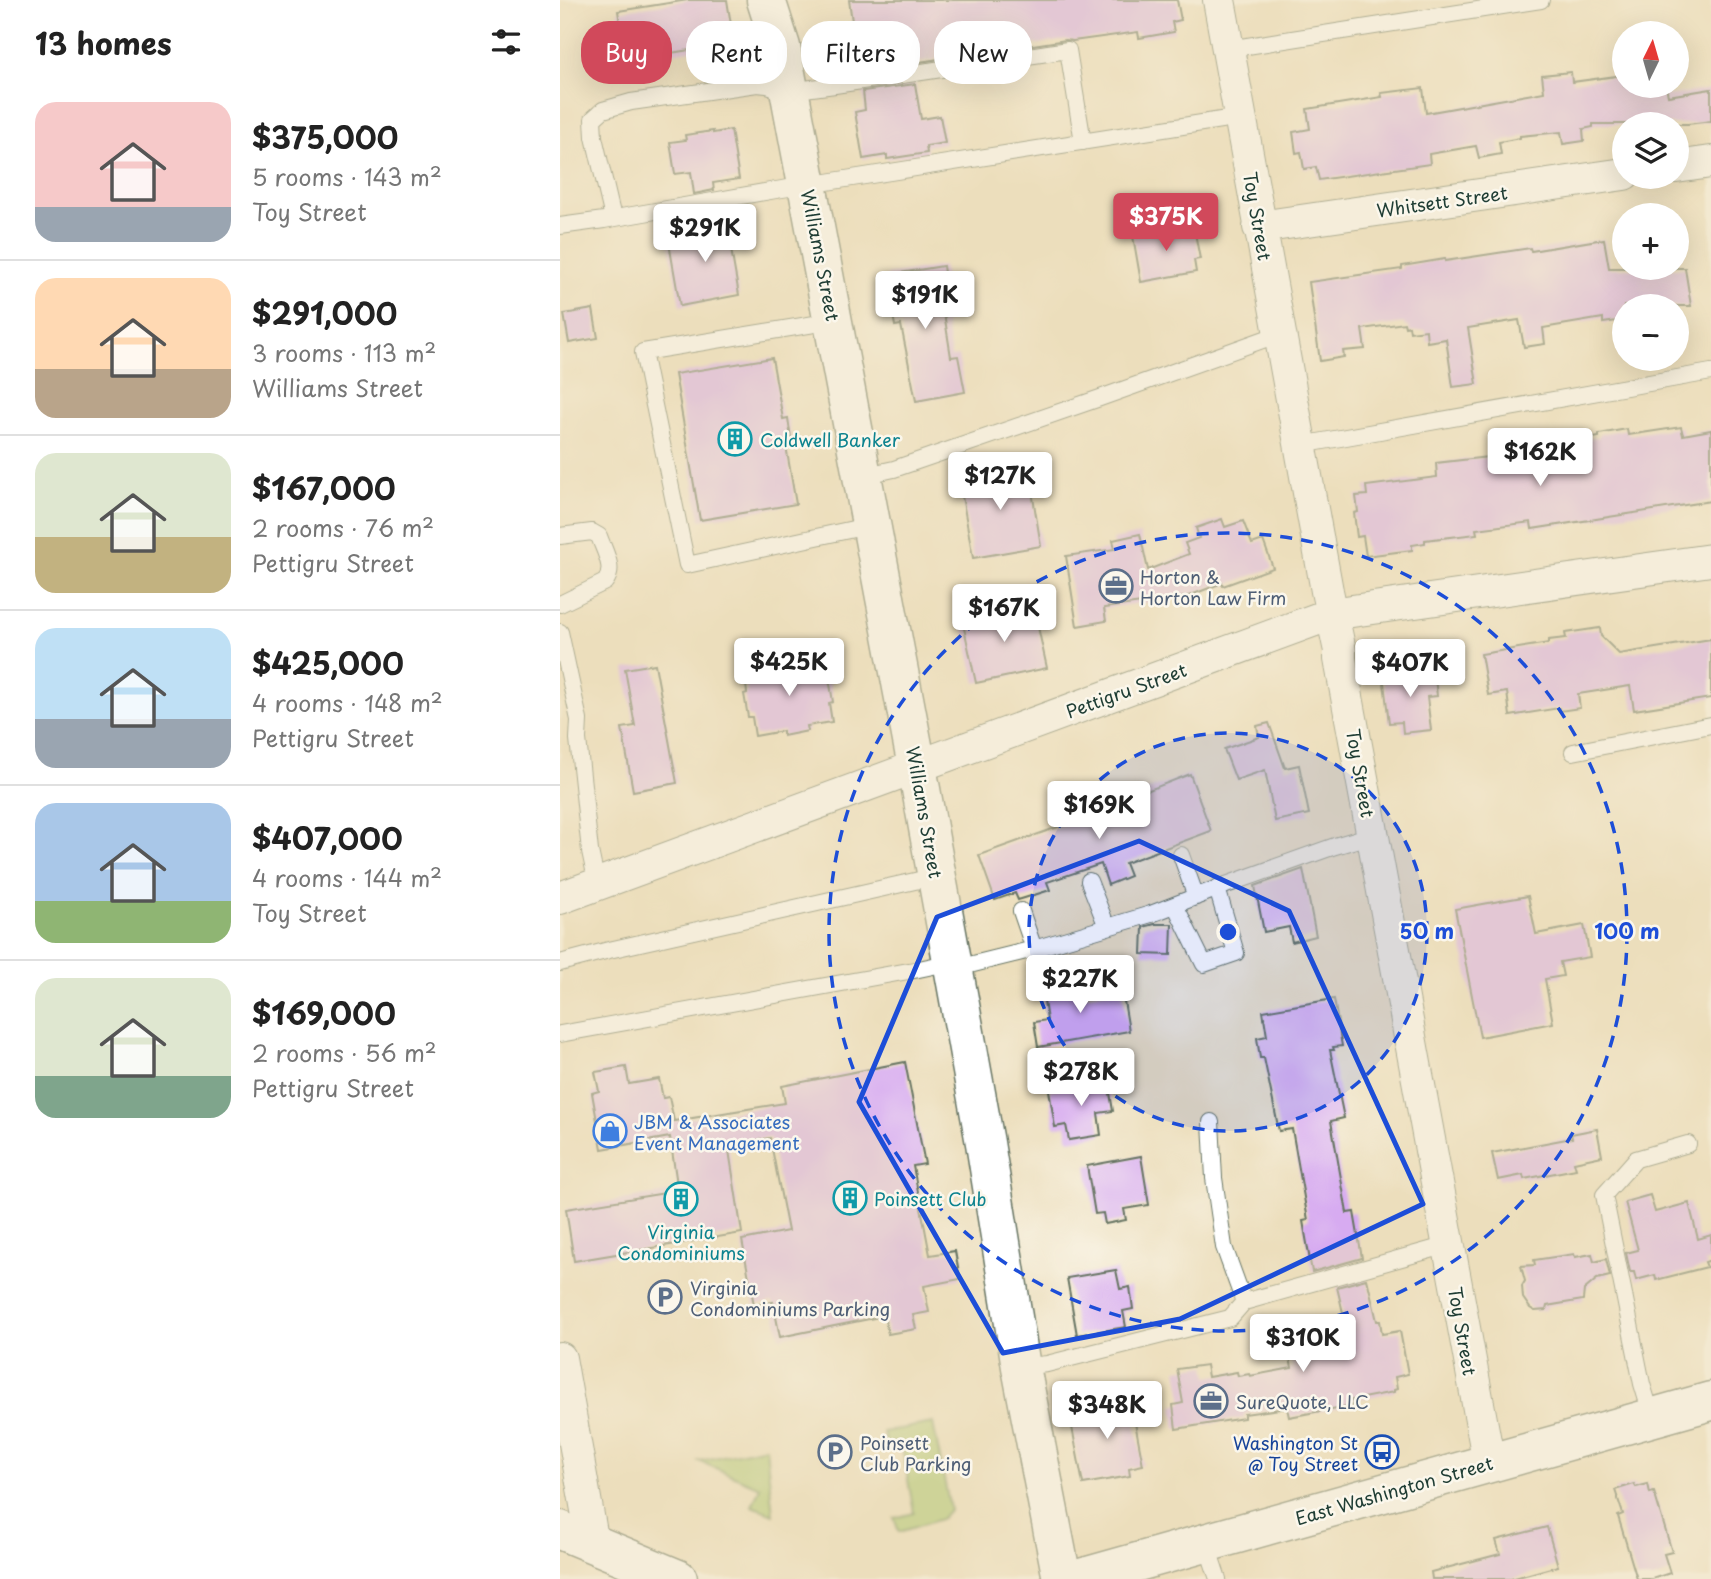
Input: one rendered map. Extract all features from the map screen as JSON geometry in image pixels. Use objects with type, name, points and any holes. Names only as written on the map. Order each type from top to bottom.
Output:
[{"type":"street","name":"Williams Street","points":[[766,0],[773,21]]},
{"type":"street","name":"Williams Street","points":[[784,21],[787,0]]},
{"type":"street","name":"Toy Street","points":[[1219,0],[1489,1463]]},
{"type":"street","name":"Williams Street","points":[[787,80],[918,767],[985,1143],[1021,1367],[1062,1579]]},
{"type":"street","points":[[1689,165],[1711,162]]},
{"type":"street","name":"Whitsett Street","points":[[1259,227],[1612,176]]},
{"type":"street","name":"Pettigru Street","points":[[560,898],[1331,614],[1711,560]]},
{"type":"street","points":[[560,1358],[576,1537],[671,1578]]},
{"type":"street","name":"East Washington Street","points":[[1077,1579],[1711,1401]]},
{"type":"lane","points":[[1228,49],[1541,0]]},
{"type":"lane","points":[[613,218],[594,137],[593,119],[603,110],[631,102],[757,85],[789,91],[835,86],[1068,50],[1083,142]]},
{"type":"lane","points":[[560,226],[1240,117]]},
{"type":"lane","points":[[833,321],[643,352],[687,565],[872,525]]},
{"type":"lane","points":[[862,476],[907,465],[1279,334]]},
{"type":"lane","points":[[1301,445],[1711,372]]},
{"type":"lane","points":[[560,536],[592,532],[599,536],[611,570],[605,582],[560,604]]},
{"type":"lane","points":[[560,632],[579,720],[578,739],[590,851],[597,884]]},
{"type":"lane","points":[[1573,752],[1711,725]]},
{"type":"lane","points":[[560,1034],[1034,949],[1152,914],[1217,888],[1372,835]]},
{"type":"lane","points":[[1181,855],[1196,897]]},
{"type":"lane","points":[[560,963],[937,876]]},
{"type":"lane","points":[[1089,881],[1107,927]]},
{"type":"lane","points":[[1175,905],[1204,964],[1236,954],[1217,888]]},
{"type":"lane","points":[[1021,911],[1034,949]]},
{"type":"lane","points":[[1211,1122],[1214,1178],[1224,1247],[1244,1303]]},
{"type":"lane","points":[[1652,1417],[1642,1384],[1604,1195],[1636,1159],[1688,1144]]},
{"type":"lane","points":[[1021,1367],[1047,1364],[1230,1318],[1244,1303],[1448,1245]]},
{"type":"lane","points":[[1206,1543],[1218,1579]]},
{"type":"highlighted area","points":[[1139,841],[1289,911],[1423,1204],[1180,1319],[1003,1353],[859,1102],[937,917]]},
{"type":"green space","points":[[933,1423],[950,1509],[941,1519],[899,1532],[894,1518],[914,1513],[901,1441],[886,1444],[883,1432]]},
{"type":"green space","points":[[766,1447],[773,1514],[752,1506],[760,1487],[699,1461]]},
{"type":"building","points":[[688,0],[727,0],[730,21],[686,21],[686,51],[672,53],[672,21],[620,21],[618,11]]},
{"type":"building","points":[[849,0],[1177,0],[1181,20],[1172,22],[1174,32],[1139,38],[1138,32],[1032,45],[1032,21],[934,21],[934,60],[920,62],[920,21],[852,21]]},
{"type":"building","points":[[1571,72],[1572,82],[1612,77],[1612,98],[1689,98],[1689,93],[1711,89],[1711,121],[1689,124],[1689,112],[1612,112],[1612,124],[1593,124],[1593,127],[1583,129],[1584,141],[1563,144],[1561,132],[1520,136],[1499,142],[1501,154],[1479,158],[1476,146],[1429,154],[1430,164],[1319,180],[1316,167],[1304,169],[1301,152],[1296,153],[1293,132],[1310,129],[1307,109],[1382,97],[1381,93],[1423,88],[1426,113],[1544,92],[1542,75]]},
{"type":"building","points":[[915,84],[921,119],[940,116],[945,143],[926,146],[927,153],[887,159],[887,155],[863,159],[855,112],[865,110],[863,91]]},
{"type":"building","points":[[731,130],[739,179],[713,183],[714,190],[694,194],[691,172],[675,174],[670,142],[686,140],[685,135]]},
{"type":"building","points":[[718,211],[721,233],[728,232],[739,295],[680,306],[669,243],[701,237],[698,214]]},
{"type":"building","points":[[1181,225],[1182,230],[1194,228],[1200,259],[1194,260],[1196,272],[1141,282],[1133,236],[1142,234],[1141,232]]},
{"type":"building","points":[[1604,239],[1609,268],[1612,268],[1612,280],[1687,280],[1691,306],[1689,294],[1612,294],[1612,322],[1603,323],[1603,318],[1543,328],[1545,344],[1524,347],[1519,320],[1468,328],[1477,384],[1453,387],[1446,339],[1427,342],[1426,330],[1410,332],[1409,326],[1405,327],[1404,323],[1362,329],[1365,349],[1343,351],[1344,357],[1320,361],[1309,282],[1402,269],[1402,266],[1445,259],[1530,248],[1531,251]]},
{"type":"building","points":[[943,266],[947,293],[941,294],[951,357],[958,356],[965,392],[916,401],[901,325],[895,326],[884,283],[888,283],[887,275]]},
{"type":"building","points":[[593,309],[598,338],[569,343],[564,314]]},
{"type":"building","name":"Coldwell Banker","points":[[772,358],[783,419],[788,418],[791,439],[785,440],[796,504],[700,520],[675,374]]},
{"type":"building","points":[[1681,427],[1683,435],[1711,430],[1711,501],[1532,529],[1531,522],[1476,529],[1477,534],[1425,540],[1425,543],[1412,545],[1412,550],[1366,556],[1363,536],[1357,537],[1354,513],[1358,512],[1356,496],[1367,495],[1366,486],[1437,477],[1436,463],[1515,454],[1514,451],[1599,437],[1599,434],[1627,429],[1628,435]]},
{"type":"building","points":[[1028,467],[1041,546],[973,558],[959,479]]},
{"type":"building","points":[[1222,519],[1225,527],[1243,521],[1252,544],[1263,540],[1273,568],[1186,597],[1104,608],[1106,621],[1077,626],[1066,556],[1115,549],[1113,540],[1140,534],[1148,570],[1189,554],[1185,543],[1199,538],[1196,528]]},
{"type":"building","points":[[1033,604],[1047,668],[976,683],[962,619]]},
{"type":"building","points":[[1600,628],[1601,636],[1619,654],[1711,639],[1711,698],[1634,710],[1630,686],[1578,694],[1580,708],[1560,711],[1559,708],[1510,716],[1507,692],[1488,695],[1481,654],[1549,643],[1549,640],[1566,638],[1565,633]]},
{"type":"building","points":[[790,661],[791,666],[823,661],[833,702],[829,703],[832,722],[807,726],[808,731],[783,736],[783,731],[755,736],[744,694],[747,693],[745,676],[767,671],[766,665]]},
{"type":"building","points":[[655,664],[677,783],[633,791],[622,728],[635,726],[625,669]]},
{"type":"building","points":[[1434,669],[1437,696],[1427,697],[1431,730],[1403,733],[1402,722],[1389,723],[1383,675]]},
{"type":"building","points":[[1269,723],[1285,768],[1299,765],[1309,814],[1275,821],[1265,770],[1236,780],[1224,749],[1259,737],[1257,726]]},
{"type":"building","points":[[1190,774],[1211,831],[1125,863],[1130,876],[1108,885],[1101,864],[1047,882],[1050,890],[1018,900],[1015,893],[995,900],[979,855],[1137,799],[1136,795]]},
{"type":"building","points":[[1303,869],[1316,936],[1292,942],[1289,927],[1264,932],[1255,886]]},
{"type":"building","points":[[1528,896],[1536,934],[1584,925],[1590,957],[1560,962],[1563,976],[1545,979],[1553,1023],[1480,1037],[1455,909]]},
{"type":"building","points":[[1172,924],[1171,955],[1142,954],[1143,927]]},
{"type":"building","points":[[1079,982],[1082,996],[1122,989],[1129,1031],[1038,1047],[1034,1022],[1047,1020],[1042,988]]},
{"type":"building","points":[[1334,999],[1342,1046],[1330,1050],[1344,1118],[1331,1121],[1347,1213],[1354,1212],[1362,1258],[1312,1272],[1303,1221],[1308,1220],[1292,1129],[1279,1131],[1264,1058],[1260,1058],[1257,1038],[1267,1036],[1263,1011]]},
{"type":"building","name":"Poinsett Club","points":[[905,1062],[925,1164],[913,1166],[930,1255],[955,1251],[960,1279],[924,1286],[929,1312],[913,1315],[916,1329],[888,1334],[884,1316],[780,1337],[773,1302],[754,1305],[742,1240],[788,1231],[770,1138],[728,1144],[742,1233],[574,1261],[566,1209],[678,1191],[670,1137],[602,1149],[592,1093],[599,1091],[595,1072],[626,1067],[629,1084],[659,1079],[663,1098],[669,1097],[674,1121],[785,1103],[782,1086]]},
{"type":"building","points":[[1108,1081],[1113,1111],[1098,1113],[1101,1135],[1069,1140],[1066,1125],[1055,1127],[1049,1090]]},
{"type":"building","points":[[1597,1129],[1602,1156],[1574,1162],[1576,1169],[1524,1179],[1523,1175],[1498,1180],[1492,1153],[1572,1138],[1571,1134]]},
{"type":"building","points":[[1141,1156],[1149,1205],[1124,1209],[1126,1220],[1105,1224],[1103,1213],[1095,1214],[1087,1166]]},
{"type":"building","points":[[1650,1195],[1655,1212],[1689,1203],[1698,1239],[1711,1235],[1711,1260],[1705,1262],[1707,1267],[1656,1280],[1655,1275],[1636,1280],[1634,1272],[1630,1272],[1626,1253],[1638,1250],[1625,1202]]},
{"type":"building","points":[[1574,1254],[1575,1257],[1592,1254],[1594,1262],[1606,1259],[1610,1276],[1597,1279],[1584,1290],[1583,1300],[1547,1306],[1546,1310],[1535,1311],[1530,1308],[1523,1298],[1522,1286],[1525,1281],[1521,1266],[1535,1265],[1534,1260]]},
{"type":"building","points":[[1116,1270],[1120,1289],[1130,1287],[1133,1309],[1123,1311],[1126,1327],[1077,1335],[1067,1278]]},
{"type":"building","points":[[1366,1279],[1382,1334],[1400,1331],[1408,1374],[1395,1377],[1397,1389],[1394,1392],[1352,1400],[1353,1405],[1289,1417],[1287,1408],[1176,1429],[1173,1405],[1183,1403],[1177,1369],[1206,1365],[1208,1377],[1237,1372],[1238,1376],[1250,1376],[1292,1368],[1290,1358],[1351,1347],[1337,1287]]},
{"type":"building","points":[[1116,1399],[1117,1404],[1131,1401],[1143,1465],[1129,1468],[1130,1476],[1083,1484],[1071,1422],[1084,1420],[1081,1406]]},
{"type":"building","points":[[1634,1484],[1636,1487],[1648,1484],[1650,1493],[1654,1492],[1672,1552],[1664,1554],[1670,1573],[1652,1579],[1637,1579],[1618,1516],[1623,1514],[1615,1490]]},
{"type":"building","points":[[1547,1527],[1558,1566],[1511,1579],[1432,1579],[1431,1572],[1500,1554],[1496,1540]]},
{"type":"place","name":"Coldwell Banker","points":[[735,439]]},
{"type":"place","name":"Horton & Horton Law Firm","points":[[1116,586]]},
{"type":"place","name":"JBM & Associates Event Management","points":[[610,1131]]},
{"type":"place","name":"Poinsett Club","points":[[850,1198]]},
{"type":"place","name":"Virginia Condominiums","points":[[681,1199]]},
{"type":"place","name":"Virginia Condominiums Parking","points":[[665,1297]]},
{"type":"place","name":"SureQuote, LLC","points":[[1211,1401]]},
{"type":"place","name":"Poinsett Club Parking","points":[[835,1452]]},
{"type":"place","name":"Washington St @ Toy Street","points":[[1382,1452]]}]
